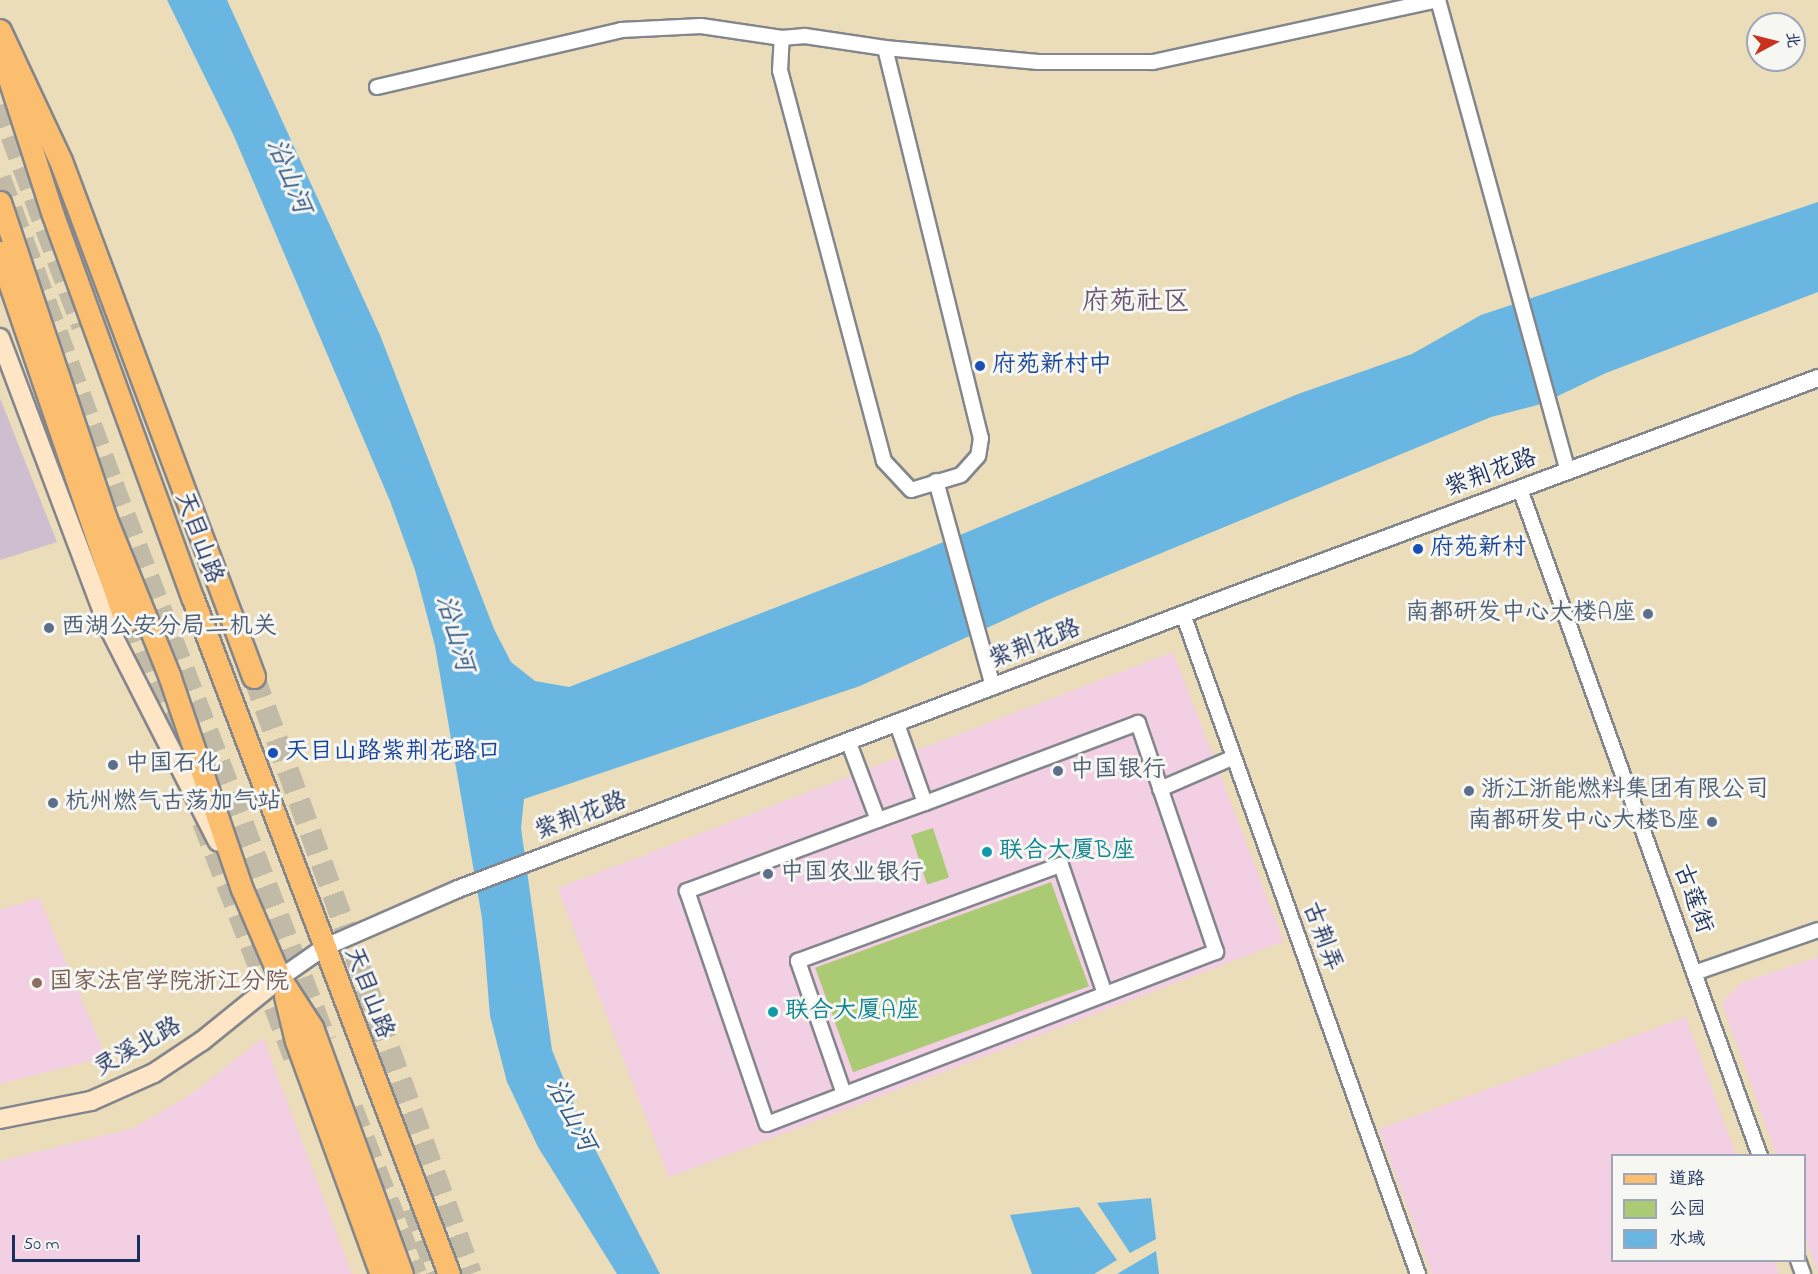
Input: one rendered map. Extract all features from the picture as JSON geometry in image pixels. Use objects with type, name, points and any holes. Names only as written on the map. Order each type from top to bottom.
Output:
[{"type":"highway","points":[[0,31],[65,172],[254,677]]},
{"type":"highway","points":[[0,253],[126,622]]},
{"type":"main road","name":"天目山路","points":[[0,51],[53,216],[323,948],[449,1274]]},
{"type":"main road","points":[[0,202],[106,519],[170,675],[242,889]]},
{"type":"main road","points":[[0,338],[108,626],[242,889],[280,978],[296,1041],[381,1274]]},
{"type":"main road","points":[[280,978],[312,1027],[402,1274]]},
{"type":"main road","name":"灵溪北路","points":[[0,1119],[91,1101],[154,1073],[202,1041],[280,978]]},
{"type":"street","points":[[377,87],[621,30],[701,26],[782,38],[842,39],[885,48],[1038,62],[1153,62],[1438,0],[1568,471]]},
{"type":"street","points":[[782,38],[780,71],[884,461],[911,490],[961,475],[978,456],[981,438],[885,48]]},
{"type":"street","name":"紫荆花路","points":[[280,978],[323,948],[458,889],[849,743],[1183,614],[1818,378]]},
{"type":"street","points":[[936,481],[993,687]]},
{"type":"street","name":"古莲街","points":[[1520,489],[1760,1154]]},
{"type":"street","name":"古荆弄","points":[[1183,614],[1232,758],[1418,1274]]},
{"type":"street","points":[[1138,723],[1216,952],[766,1124],[687,891],[925,803],[1138,723]]},
{"type":"street","points":[[897,724],[925,803]]},
{"type":"street","points":[[849,743],[878,820]]},
{"type":"street","points":[[1160,789],[1232,758]]},
{"type":"street","points":[[844,1095],[798,961],[1061,865],[1105,994]]},
{"type":"street","points":[[1694,973],[1818,930]]},
{"type":"shaded area","points":[[0,398],[57,542],[0,560]]},
{"type":"shaded area","points":[[1173,652],[1284,941],[669,1178],[558,888]]},
{"type":"shaded area","name":"国家法官学院浙江分院","points":[[39,898],[106,1057],[0,1084],[0,910]]},
{"type":"shaded area","points":[[1818,957],[1818,1274],[1806,1239],[1806,1154],[1776,1154],[1722,1003],[1741,983]]},
{"type":"shaded area","points":[[1686,1017],[1736,1154],[1611,1154],[1611,1262],[1774,1262],[1779,1274],[1432,1274],[1379,1129]]},
{"type":"shaded area","points":[[263,1038],[352,1274],[0,1274],[0,1161],[134,1128],[191,1094]]},
{"type":"green space","points":[[933,828],[949,877],[927,885],[911,835]]},
{"type":"green space","points":[[1051,882],[1089,986],[853,1072],[815,968]]},
{"type":"water","name":"沿山河","points":[[167,0],[227,0],[380,335],[494,629],[511,662],[535,681],[569,687],[917,553],[1298,394],[1412,354],[1481,315],[1818,202],[1818,292],[1606,373],[1541,404],[1491,417],[1050,599],[860,686],[524,799],[521,828],[552,1050],[581,1122],[660,1274],[617,1274],[538,1147],[507,1082],[490,1016],[482,918],[435,646],[415,570],[390,501],[233,134]]},
{"type":"water","points":[[1151,1198],[1156,1239],[1130,1253],[1097,1203]]},
{"type":"water","points":[[1079,1207],[1117,1260],[1094,1274],[1032,1274],[1010,1215]]},
{"type":"water","points":[[1156,1251],[1159,1274],[1117,1274]]},
{"type":"tunnel","points":[[0,105],[82,326]]},
{"type":"tunnel","points":[[0,178],[113,485],[326,1041]]},
{"type":"tunnel","points":[[126,622],[167,730]]},
{"type":"tunnel","points":[[254,677],[471,1274]]},
{"type":"tunnel","points":[[203,822],[294,1057]]},
{"type":"tunnel","points":[[352,1108],[416,1274]]},
{"type":"tunnel","points":[[413,1208],[437,1274]]},
{"type":"place","name":"府苑新村中","points":[[980,366]]},
{"type":"place","name":"府苑新村","points":[[1418,549]]},
{"type":"place","name":"南都研发中心大楼A座","points":[[1648,614]]},
{"type":"place","name":"西湖公安分局二机关","points":[[49,628]]},
{"type":"place","name":"天目山路紫荆花路口","points":[[273,753]]},
{"type":"place","name":"中国石化","points":[[113,765]]},
{"type":"place","name":"中国银行","points":[[1058,771]]},
{"type":"place","name":"浙江浙能燃料集团有限公司","points":[[1469,791]]},
{"type":"place","name":"杭州燃气古荡加气站","points":[[53,803]]},
{"type":"place","name":"南都研发中心大楼B座","points":[[1712,822]]},
{"type":"place","name":"联合大厦B座","points":[[987,852]]},
{"type":"place","name":"中国农业银行","points":[[768,874]]},
{"type":"place","name":"国家法官学院浙江分院","points":[[37,983]]},
{"type":"place","name":"联合大厦A座","points":[[773,1012]]},
{"type":"district","name":"府苑社区","points":[[1136,303]]}]
